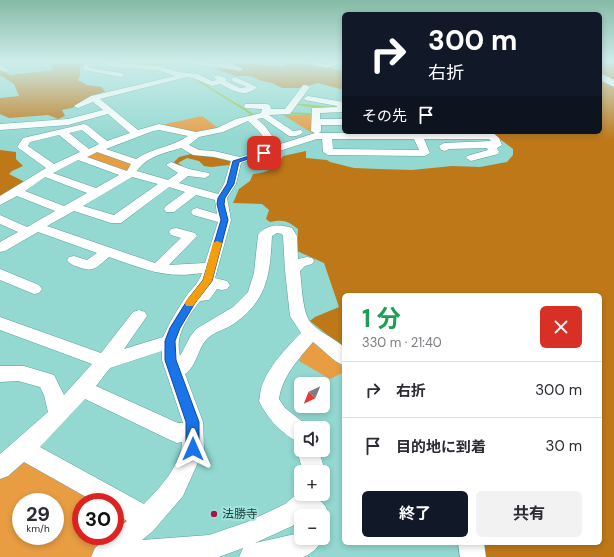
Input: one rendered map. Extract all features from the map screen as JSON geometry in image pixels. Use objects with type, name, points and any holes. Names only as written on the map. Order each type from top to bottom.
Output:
[{"type":"street","points":[[122,88],[129,90]]},
{"type":"street","points":[[78,106],[94,98],[137,88]]},
{"type":"street","points":[[235,88],[242,92],[247,92],[252,88]]},
{"type":"street","points":[[0,248],[70,209],[94,191],[130,169],[142,158],[152,153],[182,145],[196,135],[220,130],[239,121],[251,119],[265,113],[287,112],[305,88]]},
{"type":"street","points":[[94,98],[137,134]]},
{"type":"street","points":[[308,98],[338,102],[342,107]]},
{"type":"street","points":[[248,106],[267,107],[265,113]]},
{"type":"street","points":[[316,136],[315,110],[342,110]]},
{"type":"street","points":[[0,127],[68,122],[108,111]]},
{"type":"street","points":[[265,113],[292,134],[298,132]]},
{"type":"street","points":[[251,119],[262,128],[267,136]]},
{"type":"street","points":[[316,122],[342,122]]},
{"type":"street","points":[[0,201],[17,192],[48,170],[102,147],[159,126],[196,135]]},
{"type":"street","points":[[94,191],[48,170],[28,149],[22,147],[26,140],[84,128],[102,147],[130,169]]},
{"type":"street","points":[[61,132],[83,155],[130,169],[168,183],[221,198]]},
{"type":"street","points":[[327,137],[328,152],[425,153],[418,134]]},
{"type":"street","points":[[106,555],[144,522],[175,488],[193,449],[192,422],[171,360],[170,341],[175,328],[194,297],[207,281],[225,220],[221,198],[230,184],[236,161],[316,136],[327,137],[418,134],[489,138]]},
{"type":"street","points":[[445,148],[444,146],[489,138]]},
{"type":"street","points":[[470,158],[494,152],[489,138]]},
{"type":"street","points":[[182,145],[197,153],[214,154],[241,160]]},
{"type":"street","points":[[170,165],[186,172],[205,175]]},
{"type":"street","points":[[17,192],[70,209],[116,220],[186,172]]},
{"type":"street","points":[[170,209],[194,190]]},
{"type":"street","points":[[196,212],[225,220]]},
{"type":"street","points":[[0,219],[157,269],[172,272],[212,266]]},
{"type":"street","points":[[175,371],[182,369],[199,337],[207,330],[240,312],[254,296],[261,283],[264,265],[265,235],[269,231],[282,228],[289,233],[298,316],[306,328],[330,344],[342,356]]},
{"type":"street","points":[[157,269],[190,236],[176,232]]},
{"type":"street","points":[[74,260],[94,268],[107,252]]},
{"type":"street","points":[[292,270],[300,263],[307,261]]},
{"type":"street","points":[[0,274],[34,289]]},
{"type":"street","points":[[194,297],[201,298],[214,283],[222,285]]},
{"type":"street","points":[[0,468],[24,450],[83,389],[106,362],[139,316]]},
{"type":"street","points":[[3,328],[106,362],[170,341]]},
{"type":"street","points":[[294,427],[278,414],[270,401],[272,388],[277,378],[305,338],[312,332]]},
{"type":"street","points":[[0,374],[13,372],[29,375],[47,382],[54,395],[58,414]]},
{"type":"street","points":[[83,389],[177,433],[193,431]]},
{"type":"street","points":[[24,450],[134,511],[144,522]]},
{"type":"street","points":[[106,555],[209,548],[250,533],[311,504]]},
{"type":"street","points":[[252,557],[302,545]]},
{"type":"street","points":[[472,545],[473,557]]},
{"type":"shaded area","points":[[16,88],[102,88],[105,91],[72,108],[62,110],[65,116],[58,119],[48,115],[9,118],[0,114],[0,98],[19,96]]},
{"type":"shaded area","points":[[602,88],[614,88],[614,557],[484,557],[481,545],[602,545],[602,293],[342,293],[342,346],[310,321],[315,317],[339,307],[324,263],[297,251],[298,229],[286,221],[270,222],[266,219],[269,210],[262,204],[233,203],[239,189],[250,181],[253,174],[271,169],[283,156],[306,151],[306,158],[327,160],[354,168],[412,170],[452,166],[480,167],[507,162],[513,155],[513,149],[494,134],[602,134]]},
{"type":"shaded area","points":[[283,115],[311,115],[313,133],[312,133]]},
{"type":"shaded area","points":[[202,116],[218,128],[194,133],[163,126],[166,124]]},
{"type":"shaded area","points":[[0,150],[16,152],[16,159],[23,166],[9,174],[25,182],[0,198]]},
{"type":"shaded area","points":[[99,151],[133,163],[127,173],[83,157]]},
{"type":"shaded area","points":[[191,154],[232,158],[229,165],[211,167],[204,166],[199,161],[187,158],[178,163],[190,171],[176,166],[174,162],[179,157]]},
{"type":"shaded area","points":[[314,342],[327,350],[342,367],[342,373],[330,379],[330,377],[327,377],[299,361],[307,344]]},
{"type":"shaded area","points":[[25,455],[88,493],[72,493],[72,545],[105,545],[91,557],[0,557],[0,474]]},
{"type":"shaded area","points":[[124,515],[134,521],[124,529]]},
{"type":"waterway","points":[[210,88],[239,106]]},
{"type":"waterway","points":[[295,104],[307,105]]},
{"type":"waterway","points":[[337,106],[342,104]]},
{"type":"waterway","points":[[238,105],[253,115],[248,117]]},
{"type":"waterway","points":[[303,105],[307,105]]},
{"type":"waterway","points":[[307,105],[332,108],[340,105]]},
{"type":"waterway","points":[[307,105],[312,106]]},
{"type":"waterway","points":[[284,113],[310,114]]},
{"type":"waterway","points":[[136,160],[146,154]]},
{"type":"slow traffic","points":[[190,303],[207,281],[217,243]]},
{"type":"place","name":"法勝寺","points":[[214,514]]},
{"type":"route","points":[[193,449],[192,422],[171,360],[170,341],[175,328],[191,301],[207,281],[225,220],[221,198],[230,184],[236,161],[264,153]]}]
